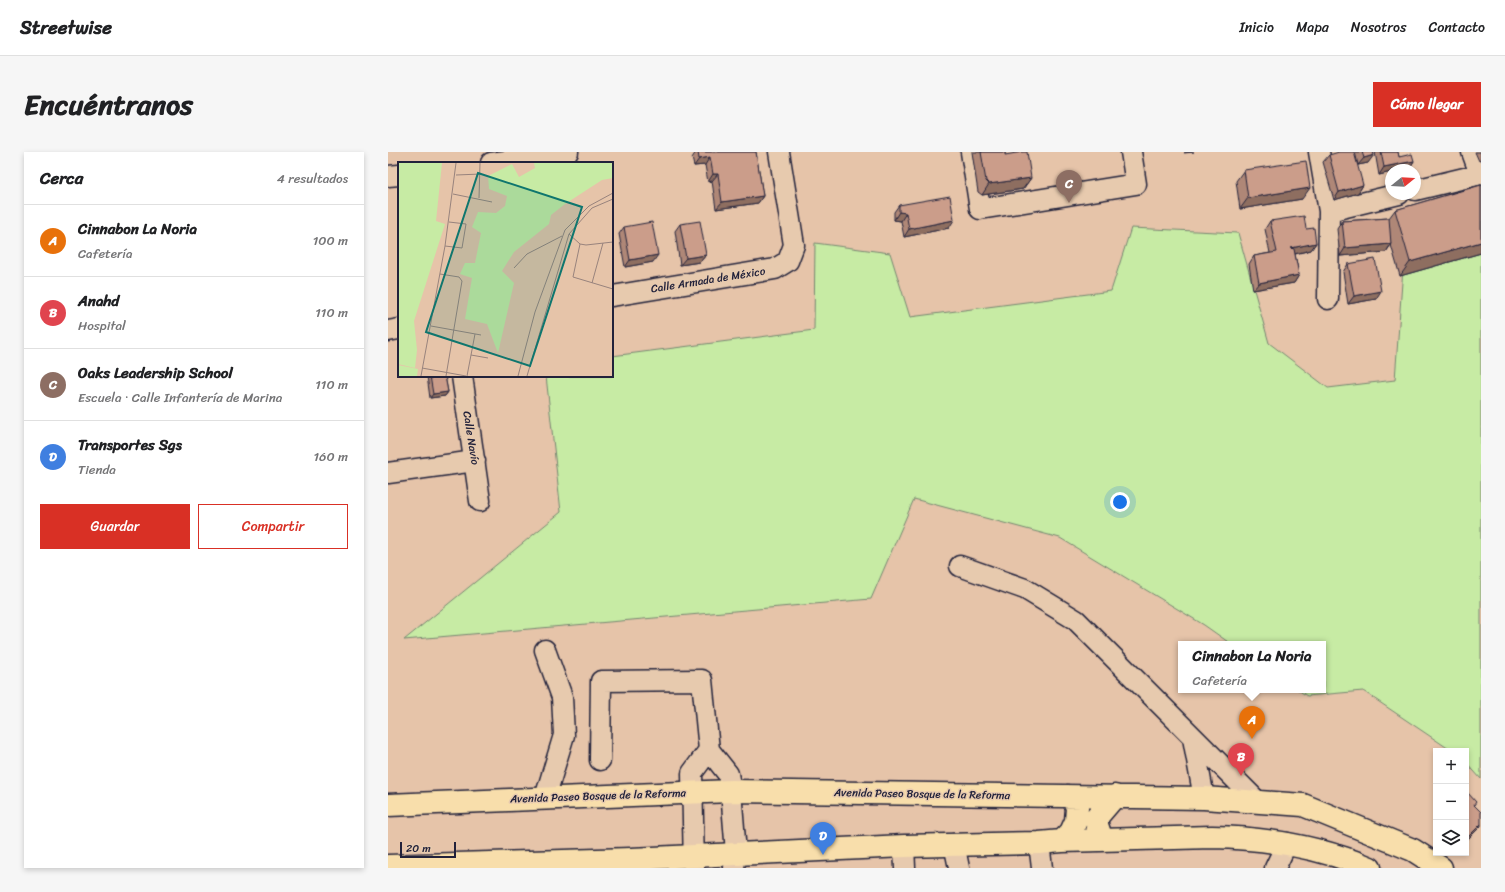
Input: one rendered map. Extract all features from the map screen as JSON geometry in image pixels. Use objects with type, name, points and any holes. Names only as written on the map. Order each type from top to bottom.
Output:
[{"type":"main road","name":"Avenida Paseo Bosque de la Reforma","points":[[388,805],[731,791],[1204,798],[1303,805],[1413,850],[1441,868]]},
{"type":"main road","points":[[1062,841],[1071,832],[1076,821],[1077,808],[1075,802],[1068,796]]},
{"type":"main road","points":[[1102,840],[1097,825],[1097,817],[1115,796]]},
{"type":"main road","points":[[388,866],[735,861],[904,846],[1227,837],[1287,843],[1344,857],[1370,868]]},
{"type":"street","points":[[498,162],[568,152]]},
{"type":"street","name":"Calle Armada de México","points":[[613,296],[775,269],[788,261],[794,245],[779,152]]},
{"type":"street","points":[[971,152],[980,209],[1136,184],[1131,152]]},
{"type":"street","points":[[1319,152],[1329,211],[1328,300]]},
{"type":"street","points":[[1421,189],[1481,174],[1472,152]]},
{"type":"street","points":[[388,176],[398,175]]},
{"type":"street","points":[[1329,211],[1385,197]]},
{"type":"street","points":[[388,331],[398,329]]},
{"type":"street","name":"Calle Navío","points":[[462,377],[480,501]]},
{"type":"street","points":[[388,473],[475,461]]},
{"type":"street","points":[[960,566],[1025,589],[1076,620],[1258,802]]},
{"type":"street","points":[[545,650],[562,696],[564,735],[545,798]]},
{"type":"street","points":[[600,760],[601,681],[702,680],[709,750],[728,774],[731,791],[735,861]]},
{"type":"street","points":[[1193,738],[1204,798]]},
{"type":"street","points":[[695,862],[692,773],[709,750]]},
{"type":"street","points":[[1038,843],[1042,868]]},
{"type":"street","points":[[1275,868],[1287,843]]},
{"type":"street","points":[[954,844],[959,868]]},
{"type":"street","points":[[904,846],[905,868]]},
{"type":"green space","points":[[1481,221],[1481,779],[1469,765],[1469,748],[1448,748],[1363,691],[1307,696],[1302,693],[1326,693],[1326,641],[1227,641],[1204,625],[1060,538],[914,499],[871,599],[404,640],[561,512],[546,377],[613,377],[613,356],[814,330],[815,243],[890,253],[910,317],[1111,291],[1131,228],[1238,233],[1269,343],[1328,388],[1395,380],[1404,254]]},
{"type":"building","points":[[698,152],[756,152],[763,196],[722,202],[718,174],[713,174],[710,157],[699,159]]},
{"type":"building","points":[[981,152],[1005,152],[1005,155],[1027,152],[1031,178],[989,184],[986,181]]},
{"type":"building","points":[[1339,152],[1354,152],[1363,185],[1339,192],[1329,155]]},
{"type":"building","points":[[1362,152],[1373,152],[1374,155],[1364,158]]},
{"type":"building","points":[[1381,152],[1398,152],[1399,157],[1412,154],[1414,161],[1399,164],[1385,164],[1384,167]]},
{"type":"building","points":[[1306,161],[1310,188],[1248,198],[1244,170]]},
{"type":"building","points":[[1481,185],[1481,242],[1410,262],[1395,210]]},
{"type":"building","points":[[950,196],[954,220],[909,229],[906,213],[899,212],[899,205]]},
{"type":"building","points":[[1304,216],[1306,229],[1314,228],[1316,243],[1291,248],[1294,249],[1299,275],[1259,283],[1254,256],[1277,252],[1270,221]]},
{"type":"building","points":[[1389,218],[1391,244],[1345,248],[1342,221]]},
{"type":"building","points":[[700,221],[706,255],[686,258],[680,224]]},
{"type":"building","points":[[652,222],[658,255],[630,260],[624,227]]},
{"type":"building","points":[[1375,259],[1381,291],[1354,296],[1348,264]]},
{"type":"building","points":[[430,377],[445,377],[448,392],[433,394]]},
{"type":"building","points":[[1469,794],[1476,802],[1474,805],[1481,812],[1481,824],[1469,836]]},
{"type":"place","name":"Oaks Leadership School","points":[[1069,203]]},
{"type":"place","name":"Cinnabon La Noria","points":[[1252,739]]},
{"type":"place","name":"Anahd","points":[[1241,776]]},
{"type":"place","name":"Transportes Sgs","points":[[823,855]]}]
